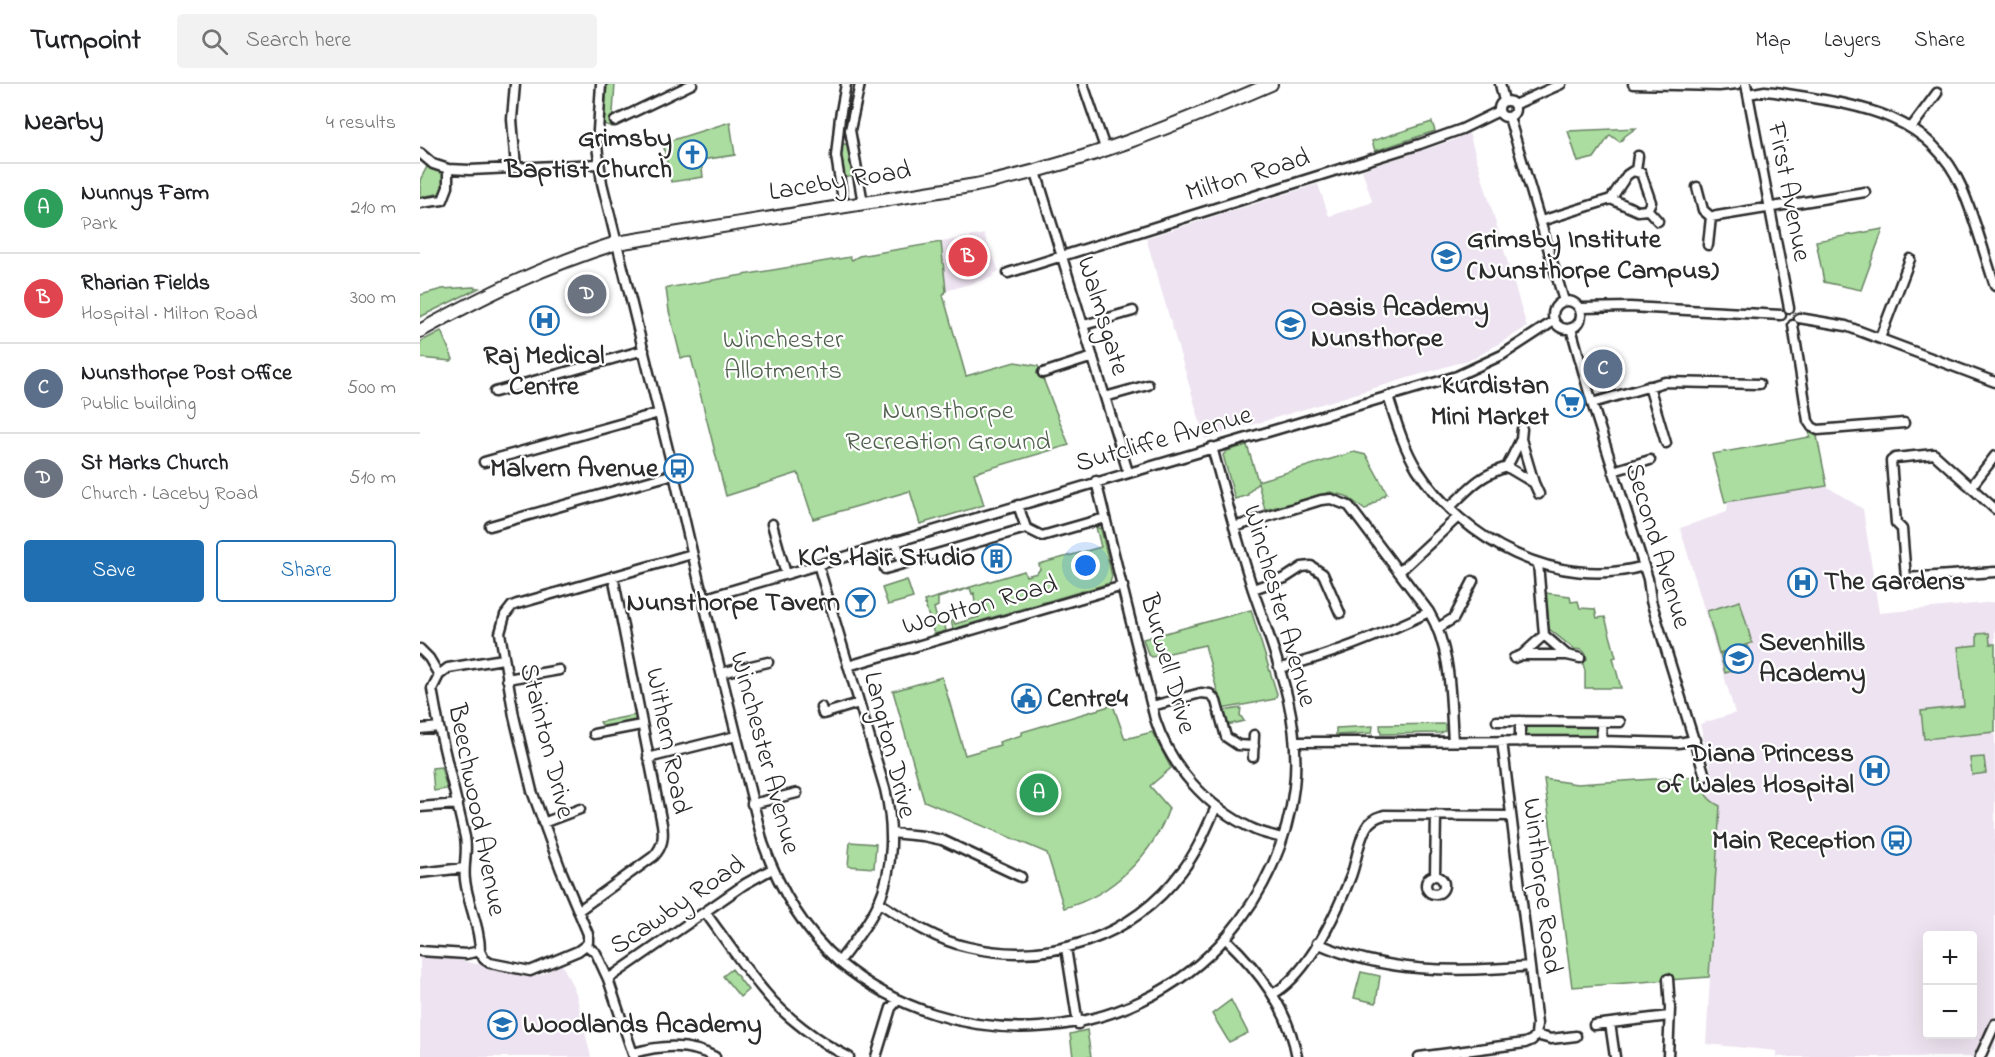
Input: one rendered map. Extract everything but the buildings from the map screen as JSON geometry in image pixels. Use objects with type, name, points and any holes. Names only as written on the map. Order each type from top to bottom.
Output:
[{"type":"highway","name":"Laceby Road","points":[[420,330],[545,267],[617,243],[976,185],[1036,172],[1186,120],[1271,84]]},
{"type":"street","points":[[515,84],[512,119],[516,168]]},
{"type":"street","name":"Winchester Avenue","points":[[601,84],[597,128],[598,164],[608,214],[644,350],[700,586],[706,598],[705,608],[752,804],[772,869],[802,920],[839,962],[868,984],[897,1001],[937,1018],[980,1027],[1023,1030],[1078,1024],[1119,1012],[1151,997],[1176,981],[1204,961],[1244,916],[1272,866],[1282,838],[1294,787],[1295,742],[1281,668],[1253,589],[1212,447]]},
{"type":"street","points":[[615,121],[692,84]]},
{"type":"street","points":[[844,206],[836,156],[846,84]]},
{"type":"street","points":[[860,84],[850,138],[863,204]]},
{"type":"street","points":[[1083,84],[1105,148]]},
{"type":"street","points":[[1500,84],[1504,100]]},
{"type":"street","points":[[1514,105],[1561,84]]},
{"type":"street","points":[[1633,84],[1719,86],[1737,84]]},
{"type":"street","name":"First Avenue","points":[[1746,84],[1789,308]]},
{"type":"street","points":[[1748,94],[1775,92],[1859,106],[1888,116],[1911,128],[1936,149],[1957,178],[1995,286]]},
{"type":"street","points":[[1911,128],[1937,93]]},
{"type":"street","points":[[1504,100],[1514,105],[1515,111],[1509,117]]},
{"type":"street","points":[[1504,100],[1499,105],[1499,111],[1503,116],[1509,117]]},
{"type":"street","name":"Milton Road","points":[[1008,273],[1420,144],[1462,129],[1499,111]]},
{"type":"street","points":[[1509,117],[1564,301]]},
{"type":"street","points":[[837,138],[850,138]]},
{"type":"street","points":[[420,153],[434,164],[448,169],[598,164]]},
{"type":"street","points":[[1636,171],[1638,156]]},
{"type":"street","points":[[420,203],[443,200],[448,187],[448,169]]},
{"type":"street","points":[[1541,221],[1611,199],[1627,175],[1636,171]]},
{"type":"street","points":[[1636,171],[1643,176],[1651,199],[1648,210]]},
{"type":"street","name":"Walmsgate","points":[[1036,172],[1128,472]]},
{"type":"street","points":[[1697,187],[1703,210],[1711,217],[1866,192]]},
{"type":"street","points":[[1611,199],[1638,211],[1648,210]]},
{"type":"street","points":[[1648,210],[1658,221]]},
{"type":"street","points":[[1708,245],[1711,217]]},
{"type":"street","points":[[1880,338],[1910,259]]},
{"type":"street","points":[[1564,301],[1574,302],[1580,308],[1580,320],[1572,328],[1562,328],[1554,321],[1555,307],[1564,301]]},
{"type":"street","points":[[1580,308],[1630,307],[1781,315]]},
{"type":"street","points":[[1781,315],[1785,309],[1796,310],[1808,421],[1812,427],[1818,430],[1904,423]]},
{"type":"street","points":[[1084,325],[1133,311]]},
{"type":"street","points":[[1781,315],[1784,324],[1796,322],[1846,326],[1995,382]]},
{"type":"street","name":"Sutcliffe Avenue","points":[[706,598],[1457,376],[1502,355],[1554,321]]},
{"type":"street","name":"Second Avenue","points":[[1572,328],[1592,403],[1644,566],[1651,601],[1705,776]]},
{"type":"street","points":[[495,392],[644,350]]},
{"type":"street","points":[[1043,373],[1093,357]]},
{"type":"street","points":[[1592,403],[1665,382],[1759,384]]},
{"type":"street","points":[[1105,397],[1148,385]]},
{"type":"street","points":[[1649,386],[1666,443]]},
{"type":"street","points":[[1388,396],[1401,437],[1417,468],[1458,517],[1492,542],[1538,563],[1588,573],[1644,566]]},
{"type":"street","points":[[484,462],[659,413]]},
{"type":"street","points":[[1449,508],[1478,479],[1507,467],[1521,439],[1522,429]]},
{"type":"street","points":[[1521,439],[1539,494]]},
{"type":"street","points":[[1995,509],[1934,454],[1895,458],[1891,461],[1896,523],[1902,529],[1906,579],[1995,572]]},
{"type":"street","points":[[1971,487],[1995,456]]},
{"type":"street","points":[[1613,471],[1650,459]]},
{"type":"street","points":[[1507,467],[1534,483]]},
{"type":"street","points":[[490,526],[674,474]]},
{"type":"street","name":"Burwell Drive","points":[[1096,481],[1124,586],[1152,706],[1164,742],[1185,777],[1216,807],[1252,829],[1282,838]]},
{"type":"street","points":[[1234,527],[1321,500],[1331,499],[1349,506],[1429,612],[1438,628],[1448,665],[1453,741]]},
{"type":"street","points":[[1018,505],[1026,528]]},
{"type":"street","points":[[1399,572],[1458,517]]},
{"type":"street","points":[[885,569],[1026,528],[1042,536],[1105,518]]},
{"type":"street","points":[[772,524],[786,574]]},
{"type":"street","points":[[896,541],[902,564]]},
{"type":"street","name":"Stainton Drive","points":[[633,1055],[608,979],[597,953],[586,945],[589,937],[543,823],[522,753],[503,658],[500,626],[512,606],[692,554]]},
{"type":"street","points":[[1538,563],[1544,635],[1567,655]]},
{"type":"street","name":"Langton Drive","points":[[818,564],[887,800],[891,833],[889,867],[878,903],[862,932],[839,962]]},
{"type":"street","points":[[1253,589],[1285,578],[1302,567],[1311,566],[1323,574],[1340,613]]},
{"type":"street","name":"Withern Road","points":[[578,911],[654,856],[661,846],[664,833],[613,576]]},
{"type":"street","points":[[1438,628],[1454,618],[1473,581]]},
{"type":"street","name":"Wootton Road","points":[[848,666],[1124,586]]},
{"type":"street","points":[[1281,668],[1317,659],[1369,640],[1429,612]]},
{"type":"street","points":[[1544,635],[1518,656],[1567,655],[1580,658]]},
{"type":"street","points":[[420,649],[429,658],[427,665],[439,675]]},
{"type":"street","name":"Beechwood Avenue","points":[[480,951],[479,933],[466,887],[464,868],[466,843],[432,689],[439,675],[448,669],[503,658]]},
{"type":"street","points":[[721,673],[768,662]]},
{"type":"street","points":[[507,679],[559,670]]},
{"type":"street","points":[[1152,706],[1201,693],[1210,694],[1216,701],[1226,737],[1238,745],[1254,746]]},
{"type":"street","points":[[823,714],[859,703]]},
{"type":"street","points":[[1520,721],[1520,742]]},
{"type":"street","points":[[1497,722],[1620,722]]},
{"type":"street","points":[[1600,723],[1602,741]]},
{"type":"street","points":[[594,734],[641,725]]},
{"type":"street","points":[[420,729],[439,728]]},
{"type":"street","points":[[1253,757],[1254,735]]},
{"type":"street","points":[[648,758],[736,736]]},
{"type":"street","points":[[1295,742],[1602,741],[1678,743],[1695,740]]},
{"type":"street","name":"Winthorpe Road","points":[[1502,741],[1538,1024],[1536,1035]]},
{"type":"street","points":[[752,804],[797,793]]},
{"type":"street","points":[[420,807],[458,804]]},
{"type":"street","points":[[878,903],[936,936],[966,947],[1010,952],[1066,948],[1105,935],[1134,918],[1153,903],[1183,870],[1216,807]]},
{"type":"street","points":[[543,823],[580,809]]},
{"type":"street","points":[[1273,994],[1290,982],[1317,944],[1336,910],[1351,875],[1363,834],[1370,823],[1384,815],[1511,816]]},
{"type":"street","points":[[1435,876],[1436,815]]},
{"type":"street","points":[[891,833],[942,840],[1021,877]]},
{"type":"street","points":[[420,873],[464,868]]},
{"type":"street","name":"Scawby Road","points":[[608,979],[745,884],[772,869]]},
{"type":"street","points":[[705,912],[765,993],[798,1023],[849,1057]]},
{"type":"street","points":[[1225,938],[1251,963],[1273,994],[1285,1017],[1297,1057]]},
{"type":"street","points":[[1317,944],[1360,960],[1413,968],[1463,971],[1529,966]]},
{"type":"street","points":[[420,951],[466,954],[480,951],[484,959],[490,963],[530,971],[569,955],[586,945]]},
{"type":"street","points":[[1066,948],[1078,1024]]},
{"type":"street","points":[[1668,980],[1668,1057]]},
{"type":"street","points":[[876,1057],[891,1008],[897,1001]]},
{"type":"street","points":[[1594,1025],[1669,1016]]},
{"type":"street","points":[[1610,1023],[1616,1057]]},
{"type":"street","points":[[1980,1057],[1995,1024]]},
{"type":"street","points":[[1419,1057],[1525,1043],[1536,1035],[1551,1039],[1576,1036]]},
{"type":"street","points":[[633,1055],[658,1047],[681,1046],[698,1049],[715,1057]]},
{"type":"shaded area","name":"Oasis Academy Nunsthorpe","points":[[1469,133],[1527,327],[1475,358],[1205,439],[1146,238],[1318,184],[1329,216],[1370,203],[1372,201],[1362,170]]},
{"type":"shaded area","points":[[984,234],[999,271],[993,277],[946,291],[941,242]]},
{"type":"shaded area","name":"Diana Princess of Wales Hospital","points":[[1826,486],[1863,509],[1879,613],[1995,602],[1995,1050],[1985,1049],[1981,1057],[1776,1057],[1776,1051],[1706,1044],[1720,807],[1705,794],[1701,784],[1700,776],[1712,773],[1700,724],[1735,713],[1680,528],[1727,512],[1728,501]]},
{"type":"shaded area","name":"Woodlands Academy","points":[[420,955],[477,964],[527,977],[541,975],[562,964],[576,993],[591,1057],[420,1057]]},
{"type":"green space","points":[[607,84],[615,84],[612,127],[604,124]]},
{"type":"green space","points":[[730,122],[735,155],[701,160],[703,177],[671,182],[663,143]]},
{"type":"green space","points":[[1432,122],[1435,131],[1375,151],[1372,141]]},
{"type":"green space","points":[[1636,128],[1620,142],[1610,135],[1594,158],[1578,162],[1568,131]]},
{"type":"green space","points":[[841,144],[849,144],[855,176],[843,178]]},
{"type":"green space","points":[[428,165],[445,172],[446,182],[442,193],[420,197],[420,180]]},
{"type":"green space","points":[[1883,229],[1861,290],[1824,282],[1816,241]]},
{"type":"green space","points":[[941,242],[946,291],[943,295],[966,376],[1015,362],[1038,366],[1069,445],[974,473],[984,505],[920,524],[910,491],[813,519],[798,473],[726,496],[691,357],[681,358],[669,311],[666,288],[850,257],[852,260],[859,256]]},
{"type":"green space","points":[[479,288],[420,317],[420,295],[442,289]]},
{"type":"green space","points":[[441,331],[453,359],[451,361],[420,358],[420,342]]},
{"type":"green space","points":[[1809,431],[1817,436],[1827,486],[1725,502],[1712,454],[1810,437]]},
{"type":"green space","points":[[1247,445],[1258,481],[1354,452],[1366,455],[1387,493],[1365,510],[1346,496],[1330,492],[1265,510],[1258,483],[1248,495],[1235,499],[1223,455],[1227,451]]},
{"type":"green space","points":[[1096,527],[1101,529],[1112,576],[1110,583],[953,629],[951,620],[953,619],[955,624],[979,617],[978,604],[975,605],[974,593],[972,594],[970,588],[938,598],[938,606],[934,608],[938,623],[944,622],[946,631],[934,634],[924,601],[1024,571],[1026,576],[1037,573],[1040,569],[1039,564],[1101,547]]},
{"type":"green space","points":[[907,580],[913,598],[888,605],[882,588]]},
{"type":"green space","points":[[1545,593],[1570,596],[1571,602],[1578,601],[1580,608],[1595,609],[1597,618],[1605,617],[1616,657],[1613,658],[1621,688],[1585,688],[1583,664],[1587,659],[1586,654],[1582,650],[1574,649],[1548,628]]},
{"type":"green space","points":[[1740,601],[1752,643],[1719,653],[1707,611]]},
{"type":"green space","points":[[1251,610],[1277,694],[1275,699],[1222,709],[1205,645],[1152,657],[1148,654],[1143,639]]},
{"type":"green space","points":[[1989,633],[1990,644],[1995,644],[1995,732],[1924,739],[1921,711],[1964,706],[1958,647],[1977,645],[1977,634]]},
{"type":"green space","points":[[1748,646],[1753,665],[1725,673],[1720,654]]},
{"type":"green space","points":[[942,677],[965,755],[1000,745],[999,742],[1022,735],[1022,732],[1113,705],[1125,739],[1152,732],[1171,768],[1150,786],[1169,808],[1162,825],[1142,857],[1114,883],[1098,894],[1064,908],[1047,853],[924,801],[893,691]]},
{"type":"green space","points":[[1241,708],[1240,715],[1244,721],[1227,725],[1223,711]]},
{"type":"green space","points":[[636,715],[637,720],[632,724],[604,728],[600,722]]},
{"type":"green space","points":[[1445,724],[1445,731],[1441,733],[1381,734],[1380,725]]},
{"type":"green space","points":[[1526,725],[1592,725],[1597,733],[1593,738],[1527,738],[1524,735]]},
{"type":"green space","points":[[1373,726],[1372,733],[1336,735],[1336,728]]},
{"type":"green space","points":[[1984,757],[1986,773],[1972,775],[1970,758]]},
{"type":"green space","points":[[441,767],[447,789],[434,791],[432,768]]},
{"type":"green space","points":[[1700,776],[1706,794],[1720,806],[1709,977],[1572,987],[1544,779],[1577,784]]},
{"type":"green space","points":[[850,842],[876,844],[874,868],[848,866]]},
{"type":"green space","points":[[732,969],[748,990],[740,997],[723,976]]},
{"type":"green space","points":[[1361,972],[1380,976],[1376,1003],[1354,998]]},
{"type":"green space","points":[[1231,1000],[1248,1033],[1229,1042],[1212,1014]]},
{"type":"green space","points":[[1087,1030],[1091,1057],[1073,1057],[1070,1034]]},
{"type":"place","name":"Grimsby Baptist Church","points":[[693,155]]},
{"type":"place","name":"Grimsby Institute (Nunsthorpe Campus)","points":[[1446,256]]},
{"type":"place","name":"Rharian Fields","points":[[968,257]]},
{"type":"place","name":"St Marks Church","points":[[587,294]]},
{"type":"place","name":"Raj Medical Centre","points":[[544,321]]},
{"type":"place","name":"Oasis Academy Nunsthorpe","points":[[1290,324]]},
{"type":"place","name":"Nunsthorpe Post Office","points":[[1603,369]]},
{"type":"place","name":"Kurdistan Mini Market","points":[[1570,402]]},
{"type":"place","name":"Malvern Avenue","points":[[679,469]]},
{"type":"place","name":"KC's Hair Studio","points":[[996,558]]},
{"type":"place","name":"The Gardens","points":[[1803,582]]},
{"type":"place","name":"Nunsthorpe Tavern","points":[[861,603]]},
{"type":"place","name":"Sevenhills Academy","points":[[1738,659]]},
{"type":"place","name":"Centre4","points":[[1026,699]]},
{"type":"place","name":"Diana Princess of Wales Hospital","points":[[1875,770]]},
{"type":"place","name":"Nunnys Farm","points":[[1039,793]]},
{"type":"place","name":"Main Reception","points":[[1896,841]]},
{"type":"place","name":"Woodlands Academy","points":[[502,1025]]},
{"type":"park label","name":"Winchester Allotments","points":[[783,356]]},
{"type":"park label","name":"Nunsthorpe Recreation Ground","points":[[948,426]]}]
